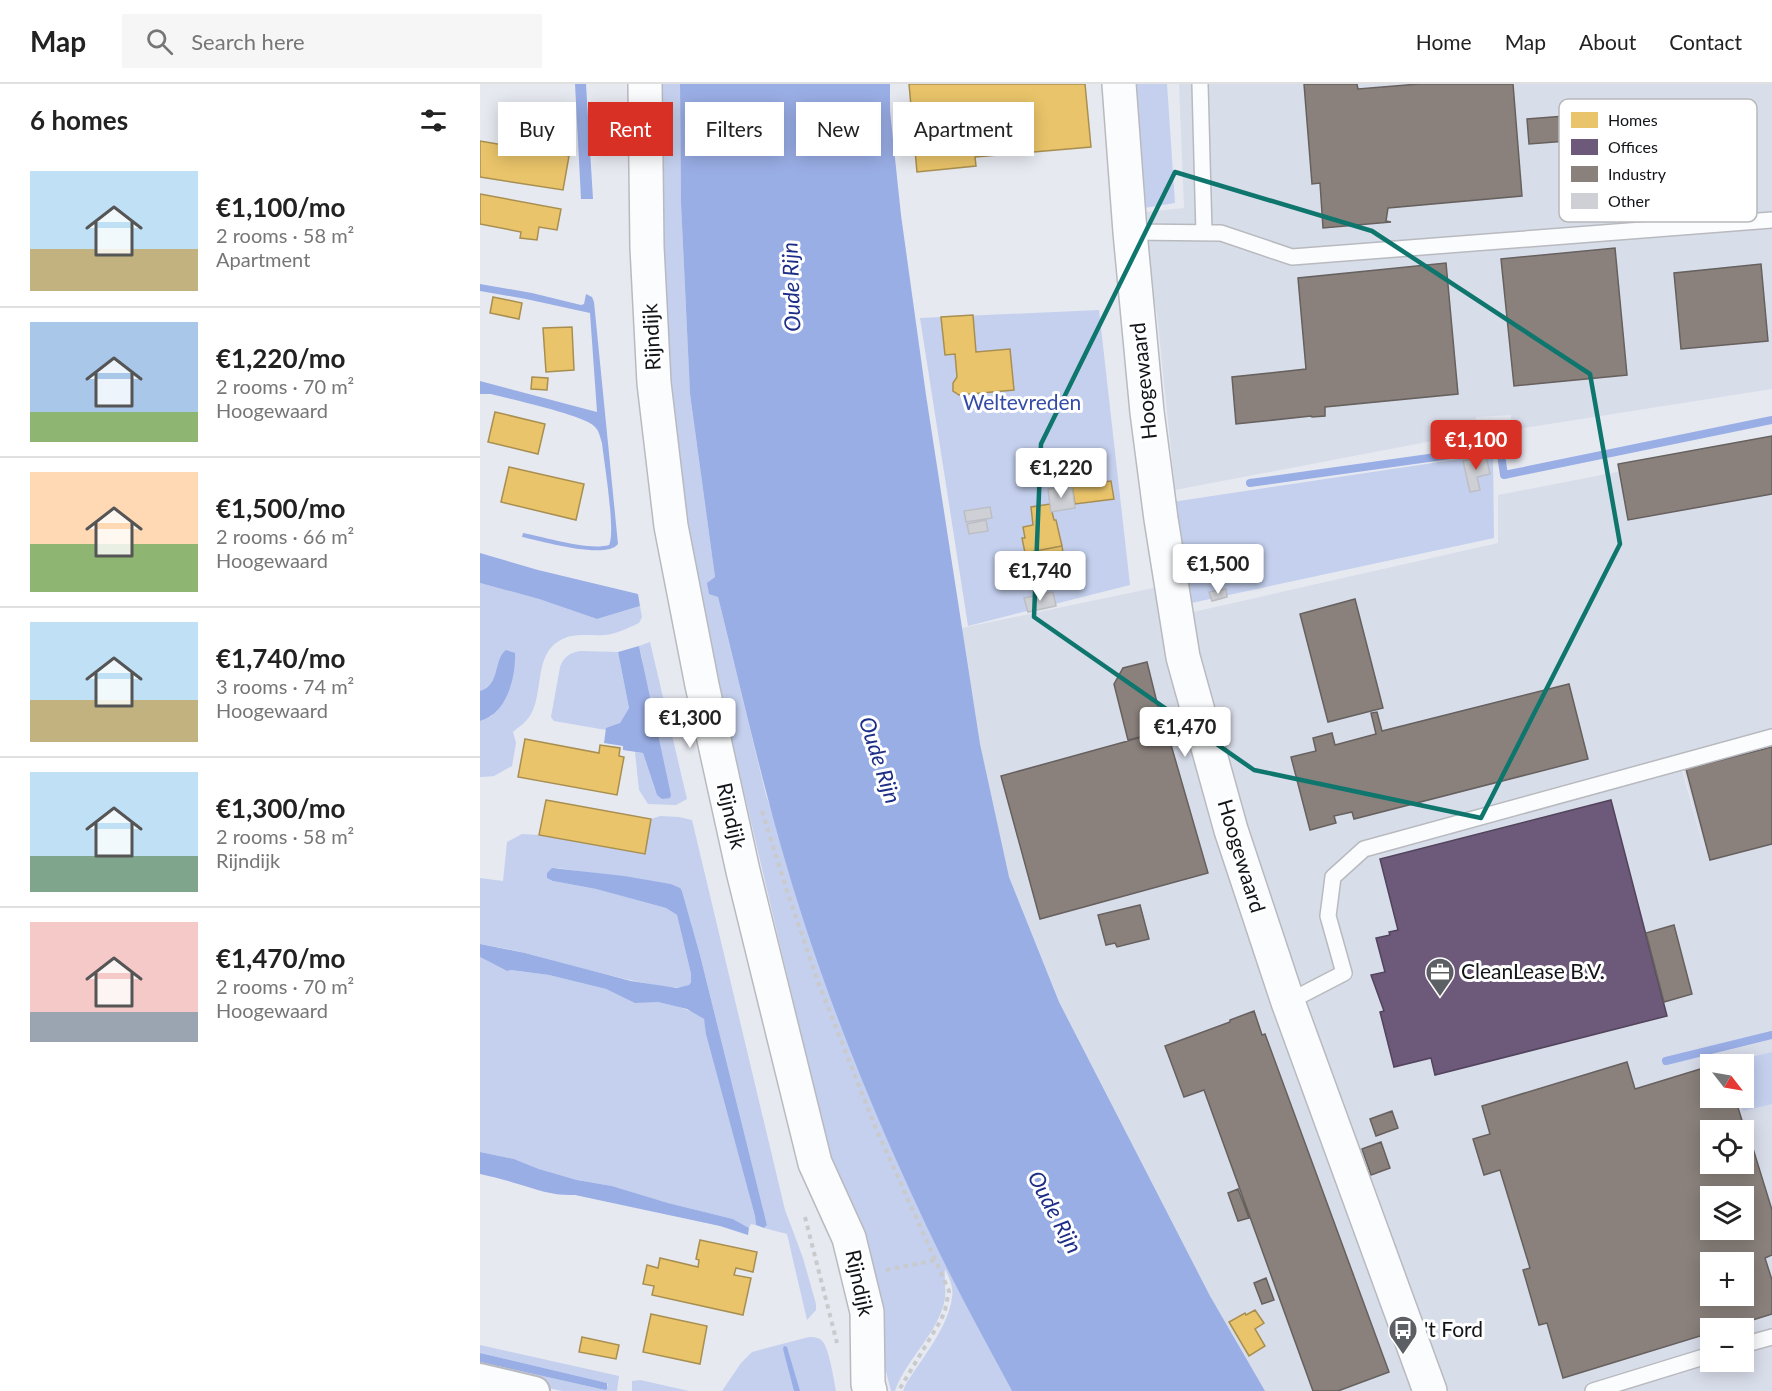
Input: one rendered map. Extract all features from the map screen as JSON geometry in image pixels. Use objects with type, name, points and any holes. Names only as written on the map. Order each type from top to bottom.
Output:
[{"type":"street","name":"Rijndijk","points":[[645,84],[647,247],[654,383],[671,526],[702,685],[738,848],[815,1164],[849,1238],[867,1312],[870,1391]]},
{"type":"street","name":"Hoogewaard","points":[[1119,84],[1147,412],[1164,542],[1183,657],[1232,830],[1288,1002],[1430,1391]]},
{"type":"street","points":[[480,1378],[535,1391]]},
{"type":"lane","points":[[1200,84],[1204,233]]},
{"type":"lane","points":[[1757,221],[1772,220]]},
{"type":"lane","points":[[1130,232],[1221,233],[1292,257],[1746,222]]},
{"type":"lane","points":[[1288,1002],[1344,973],[1328,916],[1333,877],[1364,849],[1772,737]]},
{"type":"lane","points":[[1754,1342],[1772,1336]]},
{"type":"lane","points":[[1593,1391],[1700,1358]]},
{"type":"path","points":[[759,803],[822,993],[874,1124],[949,1291],[941,1320],[899,1391]]},
{"type":"highlighted area","points":[[1175,172],[1372,231],[1590,374],[1620,544],[1481,818],[1254,770],[1034,617],[1041,444]]},
{"type":"shaded area","points":[[1179,84],[1772,84],[1772,389],[1511,430],[1511,415],[1476,417],[1474,433],[1175,490],[1157,314],[1135,213],[1184,208]]},
{"type":"shaded area","points":[[1772,442],[1772,1391],[1234,1391],[1046,1022],[919,644],[948,631],[1182,582],[1193,615],[1193,612],[1498,543],[1498,495]],"holes":[[[1683,768],[1705,853],[1682,770],[1639,781]]]},
{"type":"green space","points":[[658,84],[680,84],[681,203],[690,394],[715,577],[708,583],[718,597],[766,795],[856,1064],[941,1255],[1012,1391],[903,1391],[940,1331],[950,1308],[952,1290],[945,1269],[945,1298],[942,1311],[895,1391],[891,1391],[823,1127],[705,627],[681,502],[666,362],[660,156],[673,156],[673,102],[659,102]]},
{"type":"green space","points":[[1134,84],[1167,84],[1175,203],[1138,209]]},
{"type":"green space","name":"Weltevreden","points":[[1099,310],[1130,585],[968,626],[920,318]]},
{"type":"green space","points":[[1493,454],[1494,538],[1182,605],[1172,502]]},
{"type":"green space","points":[[480,583],[539,599],[597,619],[640,606],[642,617],[639,623],[618,632],[604,635],[570,636],[551,647],[543,664],[532,712],[526,721],[513,732],[516,743],[512,766],[494,776],[482,777],[480,777],[480,721],[492,716],[502,653],[493,680],[480,691]]},
{"type":"green space","points":[[650,642],[687,799],[676,805],[648,804],[639,790],[635,752],[643,753],[657,795],[639,646]]},
{"type":"green space","points":[[580,651],[618,652],[629,708],[620,723],[606,730],[554,721],[551,717],[560,667],[567,656]]},
{"type":"green space","points":[[660,816],[692,820],[785,1210],[803,1258],[816,1304],[816,1310],[807,1320],[787,1234],[764,1228],[767,1225],[682,891],[671,884],[557,868],[553,881],[596,889],[666,908],[677,915],[691,974],[690,983],[687,986],[676,987],[635,981],[480,944],[480,878],[503,881],[507,842],[522,834],[539,835],[644,854],[651,819]]},
{"type":"green space","points":[[480,957],[507,971],[549,975],[606,989],[632,1001],[658,1002],[679,1007],[704,1019],[756,1225],[751,1224],[749,1228],[733,1219],[612,1186],[577,1180],[514,1159],[480,1152]]},
{"type":"green space","points":[[1772,1052],[1772,1104],[1743,1111],[1742,1108],[1754,1108],[1754,1056]]},
{"type":"green space","points":[[809,1337],[820,1339],[825,1346],[836,1391],[722,1391],[741,1363],[752,1352]]},
{"type":"green space","points":[[480,1345],[619,1376],[617,1391],[562,1391],[480,1372],[480,1362],[605,1390],[608,1385],[480,1353]]},
{"type":"green space","points":[[640,1380],[689,1391],[632,1391],[632,1381]]},
{"type":"water","points":[[575,84],[586,84],[588,156],[590,156],[593,199],[581,199]]},
{"type":"water","name":"Oude Rijn","points":[[680,84],[890,84],[893,156],[926,395],[980,744],[1009,877],[1059,1002],[1210,1296],[1265,1391],[1012,1391],[949,1272],[866,1091],[818,965],[791,882],[718,597],[709,594],[707,583],[715,577],[690,394],[681,203]]},
{"type":"water","points":[[480,284],[581,305],[584,304],[586,294],[592,297],[618,544],[611,548],[587,550],[522,537],[523,533],[578,545],[609,545],[611,526],[609,496],[602,443],[596,428],[562,412],[491,394],[480,394],[480,381],[597,412],[590,313],[480,291]]},
{"type":"water","points":[[480,553],[538,570],[638,594],[640,606],[597,619],[539,599],[480,583]]},
{"type":"water","points":[[639,646],[670,798],[662,799],[657,795],[643,753],[623,750],[623,746],[604,743],[606,728],[620,723],[629,708],[618,652]]},
{"type":"water","points":[[506,650],[515,653],[514,673],[508,693],[497,711],[480,721],[480,691],[491,683],[499,660]]},
{"type":"water","points":[[552,868],[671,884],[682,891],[767,1225],[764,1228],[756,1225],[704,1019],[687,1009],[658,1002],[635,1003],[606,989],[549,975],[507,971],[480,957],[480,944],[525,953],[631,981],[677,988],[689,985],[691,974],[677,915],[666,908],[596,889],[553,881],[547,878],[547,873]]},
{"type":"water","points":[[480,1152],[514,1159],[577,1180],[612,1186],[733,1219],[749,1228],[748,1235],[720,1226],[575,1195],[546,1192],[480,1174]]},
{"type":"water","points":[[784,1346],[787,1347],[800,1391],[794,1391]]},
{"type":"water","points":[[480,1353],[607,1383],[607,1389],[480,1362]]},
{"type":"building: Homes","points":[[909,84],[1085,84],[1091,147],[1034,152],[1034,102],[911,102]]},
{"type":"building: Homes","points":[[480,141],[498,144],[498,156],[569,156],[563,190],[480,177]]},
{"type":"building: Homes","points":[[916,156],[987,156],[975,157],[976,166],[917,172]]},
{"type":"building: Homes","points":[[480,194],[561,209],[557,230],[539,227],[537,240],[520,238],[521,232],[480,224]]},
{"type":"building: Homes","points":[[493,297],[522,303],[519,319],[490,313]]},
{"type":"building: Homes","points":[[973,315],[976,352],[1010,349],[1014,390],[959,395],[953,391],[953,383],[957,377],[955,354],[945,355],[941,317]]},
{"type":"building: Homes","points":[[572,327],[574,370],[546,372],[543,328]]},
{"type":"building: Homes","points":[[532,377],[548,378],[547,390],[531,389]]},
{"type":"building: Homes","points":[[495,412],[545,424],[538,454],[488,442]]},
{"type":"building: Homes","points":[[509,467],[584,484],[576,520],[501,502]]},
{"type":"building: Homes","points":[[1111,481],[1114,499],[1075,504],[1072,486]]},
{"type":"building: Homes","points":[[1050,504],[1062,546],[1025,553],[1022,538],[1025,538],[1023,527],[1033,525],[1031,507]]},
{"type":"building: Homes","points":[[1062,546],[1065,567],[1056,569],[1057,575],[1051,576],[1052,582],[1035,585],[1032,567],[1027,568],[1025,553]]},
{"type":"building: Homes","points":[[525,739],[599,753],[600,745],[620,748],[619,756],[624,757],[617,795],[518,777]]},
{"type":"building: Homes","points":[[546,800],[651,819],[645,854],[539,835]]},
{"type":"building: Homes","points":[[700,1240],[757,1252],[753,1272],[736,1268],[734,1275],[751,1278],[743,1315],[652,1295],[654,1286],[643,1284],[647,1265],[658,1268],[660,1258],[698,1267],[699,1260],[696,1259]]},
{"type":"building: Homes","points":[[1255,1310],[1264,1323],[1255,1329],[1265,1346],[1249,1356],[1229,1322]]},
{"type":"building: Homes","points":[[651,1314],[707,1326],[700,1364],[643,1352]]},
{"type":"building: Homes","points":[[582,1337],[619,1345],[616,1359],[579,1352]]},
{"type":"building: Offices","points":[[1611,800],[1667,1016],[1435,1075],[1431,1058],[1394,1067],[1380,1012],[1384,1011],[1371,975],[1385,972],[1376,938],[1390,935],[1389,932],[1398,930],[1380,859]]},
{"type":"building: Industry","points":[[1304,84],[1357,84],[1358,89],[1419,84],[1513,84],[1522,196],[1388,208],[1386,221],[1391,222],[1323,228],[1320,183],[1312,184]]},
{"type":"building: Industry","points":[[1559,116],[1559,142],[1529,144],[1527,119]]},
{"type":"building: Industry","points":[[1615,248],[1627,375],[1514,386],[1501,259]]},
{"type":"building: Industry","points":[[1446,263],[1458,394],[1325,407],[1325,416],[1236,424],[1232,377],[1306,369],[1298,278]]},
{"type":"building: Industry","points":[[1761,264],[1768,341],[1681,349],[1674,273]]},
{"type":"building: Industry","points":[[1772,436],[1772,494],[1628,520],[1618,464]]},
{"type":"building: Industry","points":[[1355,599],[1383,708],[1328,722],[1300,614]]},
{"type":"building: Industry","points":[[1147,662],[1164,731],[1128,740],[1114,684],[1123,668]]},
{"type":"building: Industry","points":[[1569,684],[1588,759],[1354,819],[1352,812],[1334,816],[1336,823],[1310,830],[1291,757],[1316,751],[1313,738],[1332,733],[1335,745],[1376,734],[1371,713],[1377,712],[1382,731]]},
{"type":"building: Industry","points":[[1167,731],[1208,873],[1040,919],[1001,776]]},
{"type":"building: Industry","points":[[1772,747],[1772,844],[1710,860],[1686,769]]},
{"type":"building: Industry","points":[[1140,905],[1149,939],[1117,947],[1115,943],[1106,945],[1098,915]]},
{"type":"building: Industry","points":[[1674,925],[1692,994],[1664,1002],[1646,933]]},
{"type":"building: Industry","points":[[1254,1011],[1262,1035],[1265,1034],[1389,1372],[1338,1391],[1313,1391],[1204,1090],[1184,1097],[1165,1046]]},
{"type":"building: Industry","points":[[1627,1062],[1635,1089],[1700,1069],[1700,1108],[1738,1108],[1742,1120],[1700,1120],[1700,1174],[1754,1174],[1754,1152],[1772,1210],[1772,1255],[1765,1258],[1772,1280],[1772,1314],[1754,1320],[1700,1318],[1700,1336],[1563,1378],[1547,1323],[1539,1325],[1523,1270],[1530,1268],[1500,1170],[1484,1175],[1473,1139],[1490,1134],[1482,1106]]},
{"type":"building: Industry","points":[[1392,1111],[1398,1128],[1376,1136],[1370,1119]]},
{"type":"building: Industry","points":[[1381,1142],[1390,1168],[1371,1175],[1362,1149]]},
{"type":"building: Industry","points":[[1238,1189],[1249,1218],[1238,1221],[1228,1193]]},
{"type":"building: Industry","points":[[1266,1278],[1274,1300],[1262,1304],[1254,1283]]},
{"type":"building: Other","points":[[1486,455],[1490,474],[1477,477],[1480,490],[1470,492],[1463,461]]},
{"type":"building: Other","points":[[1072,486],[1075,508],[1051,512],[1048,489]]},
{"type":"building: Other","points":[[990,507],[992,518],[966,522],[964,511]]},
{"type":"building: Other","points":[[986,520],[988,531],[969,534],[967,524]]},
{"type":"building: Other","points":[[1226,589],[1227,597],[1212,601],[1209,592]]},
{"type":"building: Other","points":[[1053,592],[1056,606],[1028,612],[1024,598]]},
{"type":"waterway","points":[[1250,483],[1500,448],[1504,475],[1772,420]]},
{"type":"waterway","points":[[1666,1061],[1772,1035]]},
{"type":"place","name":"CleanLease B.V.","points":[[1440,998]]},
{"type":"place","name":"'t Ford","points":[[1403,1356]]}]
